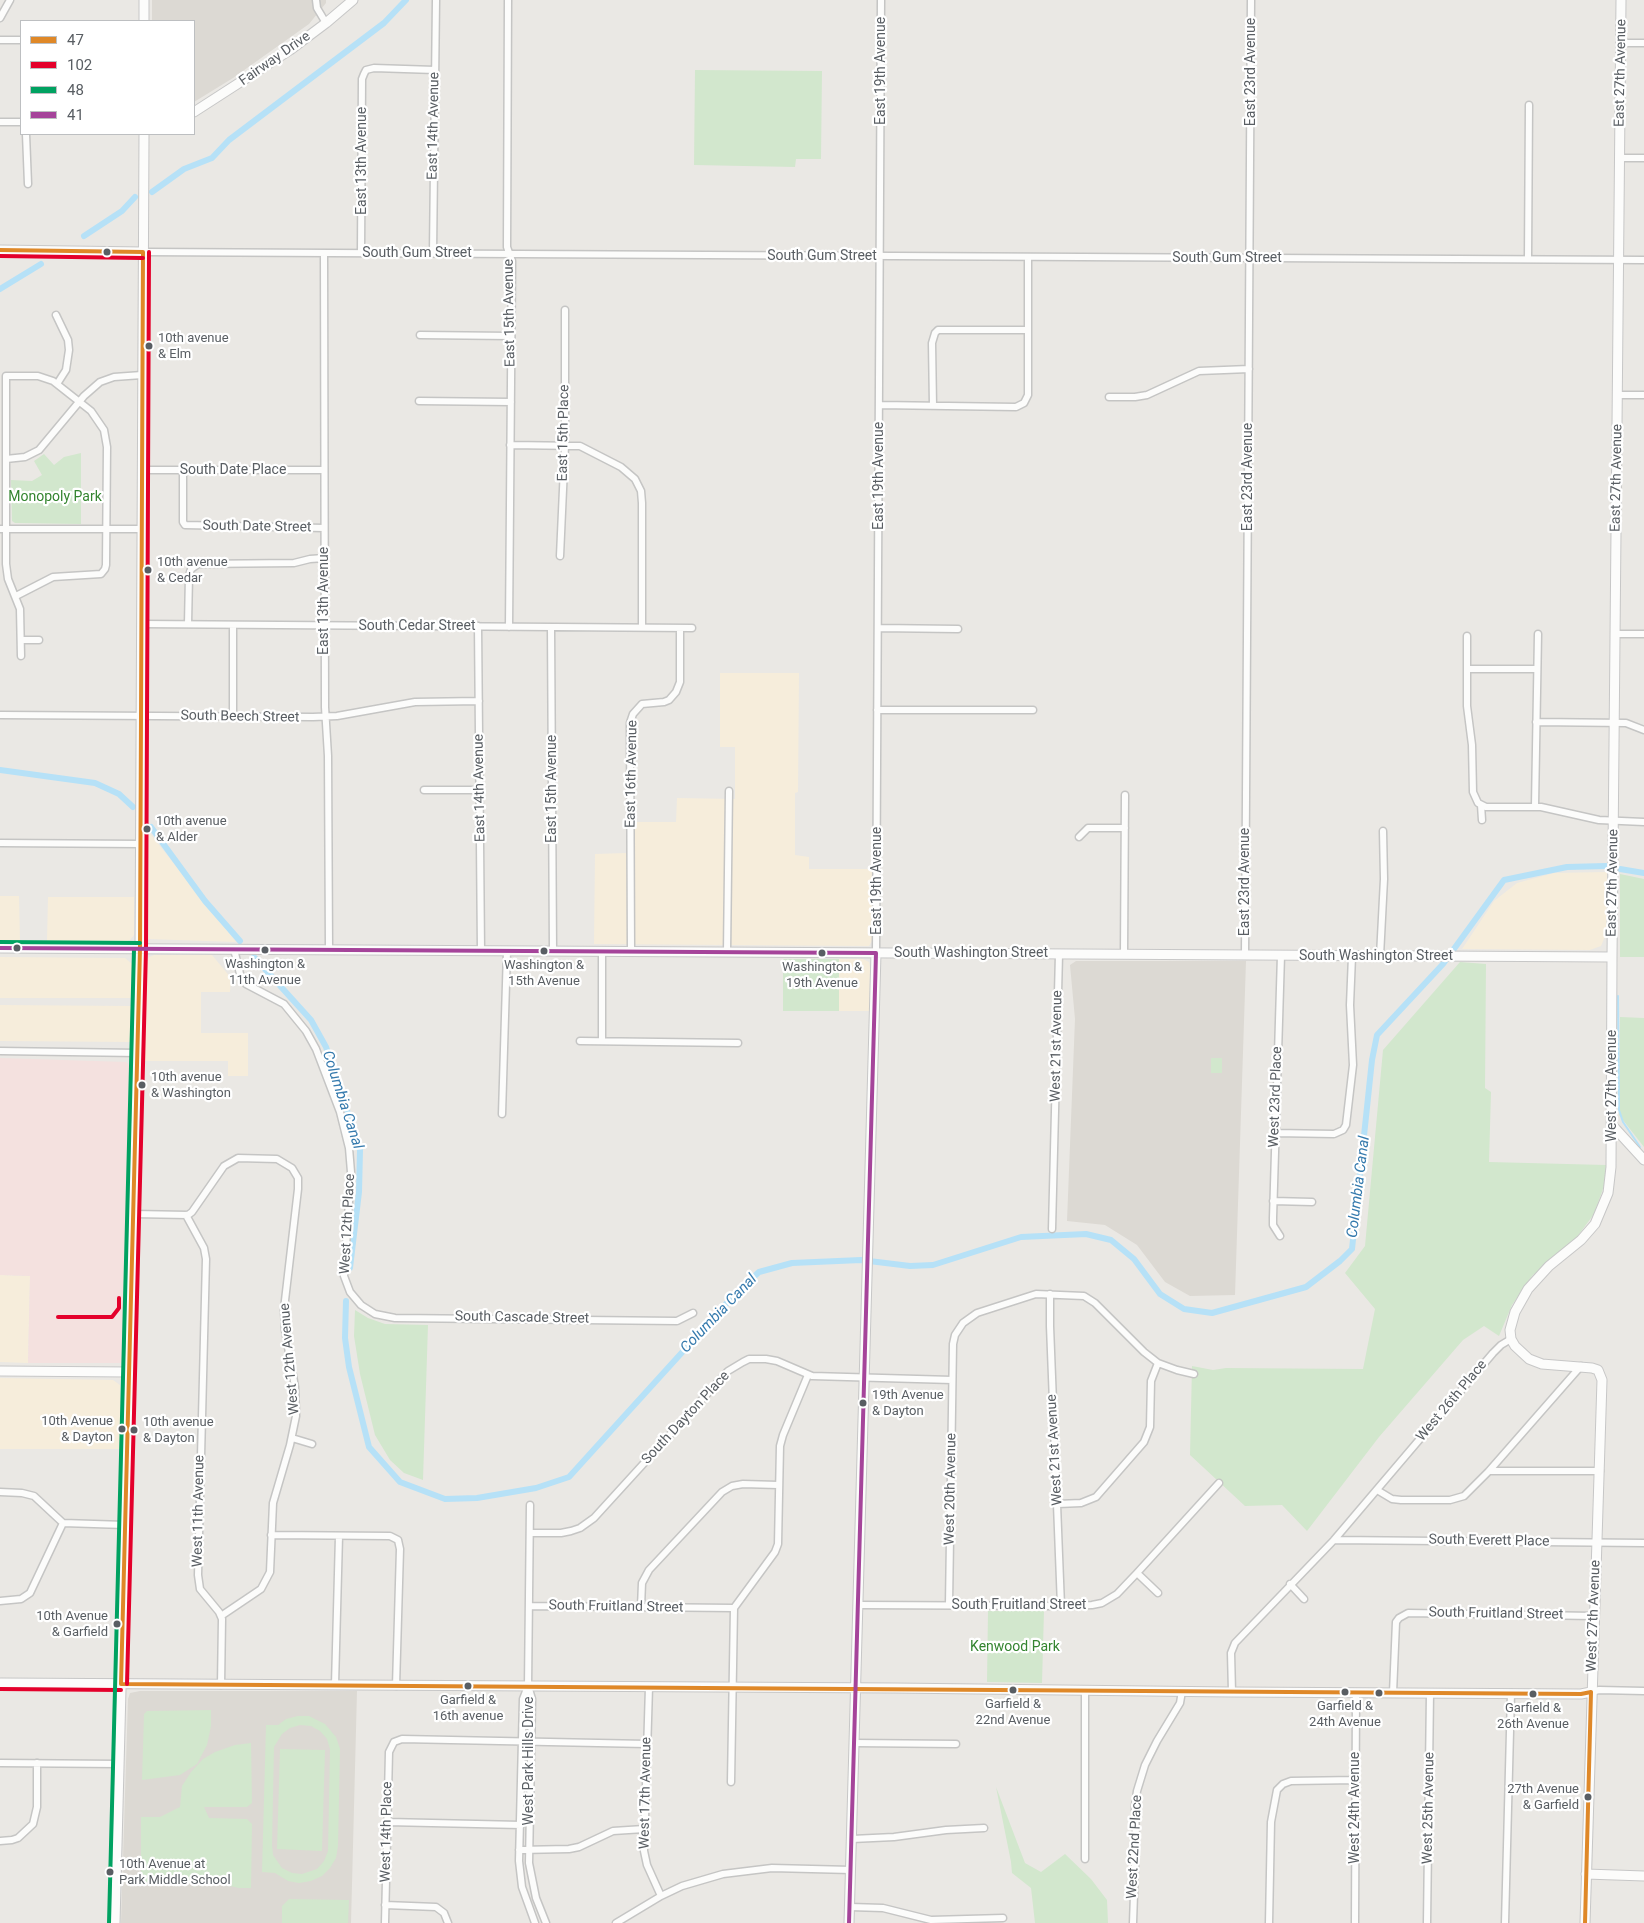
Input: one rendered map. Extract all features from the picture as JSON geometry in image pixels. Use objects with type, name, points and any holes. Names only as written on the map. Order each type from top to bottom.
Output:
[{"type":"main road","points":[[144,0],[144,20]]},
{"type":"main road","name":"Fairway Drive","points":[[195,111],[267,66],[326,23],[353,0]]},
{"type":"main road","name":"East 27th Avenue","points":[[1612,957],[1621,0]]},
{"type":"main road","points":[[115,1923],[140,949],[144,135]]},
{"type":"main road","name":"South Gum Street","points":[[0,250],[143,252]]},
{"type":"main road","name":"South Washington Street","points":[[0,948],[1612,957]]},
{"type":"main road","points":[[850,1923],[876,953]]},
{"type":"main road","name":"West 27th Avenue","points":[[1511,1339],[1512,1319],[1528,1289],[1549,1266],[1581,1240],[1595,1224],[1606,1197],[1610,1178],[1612,1125],[1612,957]]},
{"type":"main road","points":[[1612,1125],[1644,1160]]},
{"type":"main road","points":[[1511,1339],[1519,1351],[1536,1363],[1553,1366],[1581,1366]]},
{"type":"main road","name":"West 27th Avenue","points":[[1581,1366],[1598,1370],[1602,1385],[1585,1923]]},
{"type":"main road","points":[[0,1371],[130,1372]]},
{"type":"main road","points":[[0,1683],[1356,1693],[1581,1694],[1591,1692]]},
{"type":"main road","points":[[1586,1874],[1644,1876]]},
{"type":"street","points":[[0,18],[10,0]]},
{"type":"street","points":[[316,0],[317,8],[326,23]]},
{"type":"street","name":"East 14th Avenue","points":[[433,253],[436,0]]},
{"type":"street","name":"East 15th Avenue","points":[[508,0],[507,247],[512,261],[509,627]]},
{"type":"street","name":"East 19th Avenue","points":[[876,953],[881,0]]},
{"type":"street","name":"East 23rd Avenue","points":[[1245,955],[1252,0]]},
{"type":"street","points":[[0,40],[20,40]]},
{"type":"street","points":[[1621,43],[1644,43]]},
{"type":"street","name":"East 13th Avenue","points":[[361,253],[362,80],[366,70],[374,68],[435,70]]},
{"type":"street","points":[[1528,258],[1529,105]]},
{"type":"street","points":[[0,122],[20,122]]},
{"type":"street","points":[[26,135],[28,184]]},
{"type":"street","points":[[1620,158],[1644,158]]},
{"type":"street","name":"South Gum Street","points":[[143,252],[1644,260]]},
{"type":"street","name":"East 13th Avenue","points":[[324,253],[324,625],[325,717],[328,763],[329,950]]},
{"type":"street","points":[[879,405],[1016,407],[1024,403],[1028,394],[1028,257]]},
{"type":"street","name":"East 15th Place","points":[[560,556],[565,445],[565,310]]},
{"type":"street","points":[[56,315],[68,340],[69,350],[66,370],[56,384]]},
{"type":"street","points":[[933,406],[932,343],[935,333],[944,329],[1028,330]]},
{"type":"street","points":[[420,335],[511,336]]},
{"type":"street","points":[[1109,397],[1147,395],[1199,371],[1249,369]]},
{"type":"street","points":[[6,459],[25,457],[40,450],[95,386],[107,379],[120,376],[142,375]]},
{"type":"street","points":[[16,596],[53,577],[97,575],[103,572],[106,565],[106,438],[101,424],[95,415],[56,384],[43,377],[6,376],[6,459],[3,529],[6,574],[16,596],[21,616],[21,656]]},
{"type":"street","points":[[1618,395],[1644,395]]},
{"type":"street","points":[[419,401],[510,402]]},
{"type":"street","points":[[510,445],[580,446],[629,472],[635,479],[641,491],[642,627]]},
{"type":"street","name":"South Date Place","points":[[142,470],[324,470]]},
{"type":"street","name":"South Date Street","points":[[184,470],[183,522],[185,526],[324,528]]},
{"type":"street","points":[[3,529],[142,530]]},
{"type":"street","points":[[188,624],[189,576],[193,566],[202,562],[294,563],[324,558]]},
{"type":"street","name":"South Cedar Street","points":[[142,624],[692,628]]},
{"type":"street","points":[[233,625],[233,717]]},
{"type":"street","name":"East 14th Avenue","points":[[478,626],[481,950]]},
{"type":"street","name":"East 15th Avenue","points":[[550,627],[553,951]]},
{"type":"street","name":"East 16th Avenue","points":[[631,951],[630,723],[633,714],[642,704],[664,702],[674,697],[680,682],[680,628]]},
{"type":"street","points":[[878,628],[958,629]]},
{"type":"street","points":[[1535,806],[1538,634]]},
{"type":"street","points":[[1615,634],[1644,634]]},
{"type":"street","points":[[1467,636],[1467,706],[1472,745],[1473,792],[1480,804],[1482,820]]},
{"type":"street","points":[[21,640],[39,640]]},
{"type":"street","points":[[1466,669],[1537,669]]},
{"type":"street","name":"South Beech Street","points":[[0,715],[325,717],[415,702],[479,701]]},
{"type":"street","points":[[877,710],[1033,710]]},
{"type":"street","points":[[1536,722],[1614,723],[1634,725],[1644,730]]},
{"type":"street","points":[[424,790],[480,790]]},
{"type":"street","points":[[727,952],[729,791]]},
{"type":"street","points":[[1124,954],[1125,795]]},
{"type":"street","points":[[1480,804],[1486,807],[1535,806],[1599,820],[1644,822]]},
{"type":"street","points":[[1079,837],[1088,828],[1125,828]]},
{"type":"street","points":[[1380,956],[1384,879],[1382,831]]},
{"type":"street","points":[[0,843],[141,844]]},
{"type":"street","name":"West 12th Place","points":[[234,949],[240,974],[246,984],[284,1004],[306,1031],[316,1049],[340,1112],[349,1148],[351,1172],[344,1276],[354,1298]]},
{"type":"street","points":[[502,1114],[507,951]]},
{"type":"street","points":[[602,951],[602,1041]]},
{"type":"street","name":"West 21st Avenue","points":[[1052,1229],[1059,954]]},
{"type":"street","name":"West 23rd Place","points":[[1280,1236],[1273,1225],[1273,1201],[1281,955]]},
{"type":"street","points":[[1275,1133],[1334,1134],[1343,1130],[1346,1124],[1353,1065],[1350,1005],[1352,956]]},
{"type":"street","points":[[580,1041],[738,1043]]},
{"type":"street","points":[[0,1051],[138,1053]]},
{"type":"street","name":"West 12th Avenue","points":[[186,1215],[192,1212],[224,1166],[232,1160],[242,1158],[282,1160],[292,1168],[298,1178],[284,1310],[285,1330],[296,1397],[295,1422],[273,1503],[270,1572],[264,1585],[258,1592],[221,1616]]},
{"type":"street","points":[[1273,1201],[1312,1202]]},
{"type":"street","points":[[134,1214],[186,1215]]},
{"type":"street","name":"West 11th Avenue","points":[[186,1215],[204,1248],[206,1259],[198,1580],[203,1593],[221,1616]]},
{"type":"street","points":[[1050,1294],[1076,1294],[1090,1299],[1144,1352],[1158,1363],[1194,1374]]},
{"type":"street","name":"West 21st Avenue","points":[[1050,1294],[1061,1606]]},
{"type":"street","name":"West 20th Avenue","points":[[949,1604],[952,1380],[955,1335],[963,1323],[977,1313],[1029,1296],[1050,1294]]},
{"type":"street","name":"South Cascade Street","points":[[354,1298],[375,1314],[395,1318],[677,1321],[693,1313]]},
{"type":"street","name":"West 26th Place","points":[[1232,1692],[1231,1653],[1235,1643],[1334,1540],[1493,1353],[1511,1339]]},
{"type":"street","name":"South Dayton Place","points":[[530,1533],[561,1533],[571,1531],[580,1528],[594,1518],[735,1365],[749,1360],[766,1359],[777,1361],[808,1375],[952,1380]]},
{"type":"street","points":[[1058,1504],[1081,1502],[1096,1497],[1144,1442],[1150,1427],[1151,1381],[1158,1363]]},
{"type":"street","points":[[1377,1490],[1392,1499],[1401,1500],[1450,1500],[1470,1491],[1581,1366]]},
{"type":"street","points":[[731,1782],[734,1608],[772,1560],[778,1544],[780,1446],[808,1375]]},
{"type":"street","points":[[292,1438],[312,1444]]},
{"type":"street","points":[[1489,1471],[1600,1471]]},
{"type":"street","name":"South Fruitland Street","points":[[858,1605],[1061,1606],[1102,1603],[1117,1594],[1219,1482]]},
{"type":"street","points":[[641,1607],[642,1582],[649,1570],[722,1492],[738,1484],[778,1485]]},
{"type":"street","points":[[0,1492],[22,1493],[34,1496],[63,1523],[125,1525]]},
{"type":"street","points":[[528,1686],[530,1505]]},
{"type":"street","points":[[0,1601],[22,1599],[30,1593],[63,1523]]},
{"type":"street","points":[[271,1536],[390,1536],[398,1540],[400,1549],[396,1686]]},
{"type":"street","points":[[334,1685],[339,1536]]},
{"type":"street","name":"South Everett Place","points":[[1334,1540],[1644,1543]]},
{"type":"street","points":[[1137,1573],[1158,1593]]},
{"type":"street","points":[[1290,1584],[1304,1599]]},
{"type":"street","name":"South Fruitland Street","points":[[529,1606],[734,1608]]},
{"type":"street","name":"South Fruitland Street","points":[[1393,1693],[1396,1622],[1399,1618],[1408,1614],[1594,1616]]},
{"type":"street","points":[[220,1685],[221,1616]]},
{"type":"street","name":"West Park Hills Drive","points":[[528,1686],[523,1700],[518,1850],[522,1887],[535,1923]]},
{"type":"street","name":"West Park Hills Drive","points":[[528,1686],[532,1699],[529,1850],[532,1888],[546,1923]]},
{"type":"street","name":"West 17th Avenue","points":[[648,1687],[644,1829],[645,1858],[661,1896]]},
{"type":"street","points":[[1085,1690],[1085,1858]]},
{"type":"street","points":[[1591,1692],[1599,1690],[1644,1691]]},
{"type":"street","name":"West 22nd Place","points":[[1133,1923],[1136,1837],[1135,1806],[1137,1791],[1145,1765],[1156,1741],[1180,1703],[1182,1691]]},
{"type":"street","name":"West 24th Avenue","points":[[1355,1923],[1356,1693]]},
{"type":"street","name":"West 25th Avenue","points":[[1427,1923],[1430,1693]]},
{"type":"street","points":[[1505,1923],[1511,1693]]},
{"type":"street","name":"West 14th Place","points":[[385,1923],[389,1752],[394,1742],[402,1739],[522,1742]]},
{"type":"street","points":[[522,1742],[647,1744]]},
{"type":"street","points":[[854,1743],[956,1744]]},
{"type":"street","points":[[0,1763],[119,1764]]},
{"type":"street","points":[[0,1841],[18,1838],[33,1824],[37,1807],[37,1763]]},
{"type":"street","points":[[1269,1923],[1271,1822],[1278,1790],[1283,1784],[1291,1781],[1356,1780]]},
{"type":"street","points":[[388,1822],[529,1826]]},
{"type":"street","points":[[852,1839],[894,1838],[939,1830],[984,1828]]},
{"type":"street","points":[[518,1850],[569,1849],[584,1845],[613,1831],[644,1829]]},
{"type":"street","points":[[616,1923],[661,1896],[682,1886],[723,1874],[772,1868],[851,1870]]},
{"type":"street","points":[[386,1905],[436,1907],[444,1914],[448,1923]]},
{"type":"street","points":[[850,1906],[882,1908],[931,1920],[1003,1918]]},
{"type":"shaded area","points":[[152,0],[326,0],[326,3],[309,24],[233,78],[195,101],[195,20],[152,20]]},
{"type":"shaded area","points":[[720,673],[799,673],[798,792],[795,793],[795,855],[809,857],[809,869],[873,869],[872,941],[869,946],[594,944],[595,854],[626,853],[626,822],[676,822],[677,798],[735,799],[735,747],[720,747]]},
{"type":"shaded area","points":[[148,831],[236,942],[147,939]]},
{"type":"shaded area","points":[[1607,872],[1606,934],[1601,946],[1590,950],[1462,949],[1494,901],[1517,883],[1554,873]]},
{"type":"shaded area","points":[[0,896],[19,896],[20,941],[0,940]]},
{"type":"shaded area","points":[[48,897],[134,897],[134,935],[127,941],[47,941]]},
{"type":"shaded area","points":[[154,955],[212,955],[231,978],[230,992],[201,992],[201,1033],[248,1033],[248,1076],[228,1076],[228,1061],[144,1061],[147,962],[149,957]]},
{"type":"shaded area","points":[[0,957],[125,958],[132,964],[131,998],[0,998]]},
{"type":"shaded area","points":[[839,959],[863,959],[869,962],[869,1011],[839,1011]]},
{"type":"shaded area","points":[[1076,961],[1246,961],[1235,1295],[1190,1296],[1165,1282],[1137,1245],[1105,1225],[1067,1221],[1075,1019],[1070,965]]},
{"type":"shaded area","points":[[0,1005],[131,1006],[130,1042],[0,1041]]},
{"type":"shaded area","points":[[0,1058],[126,1062],[129,1065],[124,1363],[28,1363],[30,1276],[0,1275]]},
{"type":"shaded area","points":[[0,1275],[30,1276],[28,1363],[0,1362]]},
{"type":"shaded area","points":[[0,1378],[113,1380],[120,1385],[121,1449],[0,1449]]},
{"type":"shaded area","points":[[140,1691],[357,1691],[351,1923],[121,1923],[128,1699],[130,1693]]},
{"type":"green space","points":[[695,70],[822,71],[821,159],[796,159],[795,167],[694,165]]},
{"type":"green space","name":"Monopoly Park","points":[[81,453],[81,524],[15,523],[12,521],[11,480],[32,481],[42,475],[34,461],[44,454],[54,465],[64,457]]},
{"type":"green space","points":[[1620,874],[1644,879],[1644,957],[1620,957]]},
{"type":"green space","points":[[783,959],[839,959],[839,1011],[783,1011]]},
{"type":"green space","points":[[1460,962],[1486,964],[1485,1088],[1491,1092],[1489,1162],[1606,1165],[1604,1186],[1594,1214],[1577,1237],[1532,1276],[1512,1305],[1499,1336],[1484,1326],[1463,1340],[1379,1437],[1307,1531],[1282,1505],[1245,1506],[1190,1455],[1192,1366],[1213,1370],[1226,1368],[1363,1369],[1375,1309],[1345,1273],[1365,1246],[1383,1050]]},
{"type":"green space","points":[[1620,1017],[1644,1018],[1644,1147],[1619,1115]]},
{"type":"green space","points":[[1211,1058],[1222,1058],[1222,1073],[1211,1073]]},
{"type":"green space","points":[[355,1310],[368,1318],[385,1324],[428,1325],[423,1480],[404,1473],[390,1460],[375,1435],[360,1374],[354,1336]]},
{"type":"green space","name":"Kenwood Park","points":[[988,1611],[1044,1611],[1042,1683],[987,1682]]},
{"type":"green space","points":[[211,1710],[211,1726],[207,1745],[197,1764],[180,1775],[142,1780],[144,1714],[147,1711]]},
{"type":"green space","points":[[309,1716],[325,1724],[336,1737],[340,1749],[338,1846],[336,1858],[322,1876],[311,1881],[299,1883],[288,1881],[275,1873],[262,1872],[266,1725],[278,1725],[286,1719]],"holes":[[[300,1725],[311,1726],[320,1731],[327,1739],[330,1749],[328,1851],[324,1861],[317,1869],[302,1874],[292,1873],[282,1868],[273,1855],[274,1747],[282,1734],[290,1728]]]},
{"type":"green space","points":[[251,1743],[252,1803],[247,1807],[204,1807],[209,1818],[247,1819],[252,1824],[251,1888],[225,1885],[212,1878],[194,1887],[192,1883],[144,1882],[141,1879],[141,1817],[160,1817],[180,1807],[182,1786],[203,1759],[215,1752],[235,1745]]},
{"type":"green space","points":[[280,1749],[325,1750],[322,1851],[277,1849]]},
{"type":"green space","points":[[996,1787],[1025,1863],[1041,1872],[1065,1854],[1091,1879],[1107,1900],[1108,1923],[1035,1923],[1031,1888],[1012,1873]]},
{"type":"green space","points":[[289,1899],[349,1900],[348,1923],[282,1923],[282,1906]]},
{"type":"waterway","points":[[152,192],[184,169],[212,158],[229,140],[384,23],[406,0]]},
{"type":"waterway","points":[[84,236],[122,211],[135,197]]},
{"type":"waterway","points":[[0,289],[41,264]]},
{"type":"waterway","name":"Columbia Canal","points":[[0,770],[95,783],[119,794],[133,807]]},
{"type":"waterway","name":"Columbia Canal","points":[[151,827],[205,901],[240,941]]},
{"type":"waterway","name":"Columbia Canal","points":[[346,1301],[345,1338],[349,1367],[369,1447],[400,1482],[445,1499],[477,1498],[536,1488],[569,1477],[735,1294],[759,1272],[792,1263],[861,1260],[910,1266],[933,1265],[1021,1237],[1086,1234],[1111,1240],[1134,1259],[1160,1294],[1184,1309],[1212,1313],[1306,1287],[1340,1261],[1352,1249],[1372,1060],[1377,1035],[1443,964],[1504,880],[1567,867],[1606,866]]},
{"type":"waterway","name":"Columbia Canal","points":[[1620,869],[1644,873]]},
{"type":"waterway","name":"Columbia Canal","points":[[254,957],[311,1020],[326,1047],[360,1150],[359,1192],[350,1268]]},
{"type":"waterway","points":[[1618,996],[1619,1110],[1623,1122],[1640,1147]]},
{"type":"transit line","name":"47","points":[[0,250],[143,252]]},
{"type":"transit line","name":"47","points":[[121,1684],[140,949],[143,252]]},
{"type":"transit line","name":"102","points":[[127,1684],[146,949],[149,252]]},
{"type":"transit line","name":"102","points":[[0,256],[143,258]]},
{"type":"transit line","name":"48","points":[[0,942],[140,943]]},
{"type":"transit line","name":"41","points":[[0,948],[876,953],[849,1923]]},
{"type":"transit line","name":"48","points":[[109,1923],[134,949]]},
{"type":"transit line","name":"102","points":[[58,1317],[112,1317],[119,1308],[119,1298]]},
{"type":"transit line","name":"47","points":[[121,1684],[1581,1694],[1591,1692]]},
{"type":"transit line","name":"102","points":[[0,1689],[121,1690]]},
{"type":"transit line","name":"47","points":[[1585,1923],[1591,1692]]},
{"type":"place","name":"10th avenue & Elm","points":[[149,346]]},
{"type":"place","name":"10th avenue & Cedar","points":[[148,570]]},
{"type":"place","name":"10th avenue & Alder","points":[[147,829]]},
{"type":"place","name":"Washington & 11th Avenue","points":[[265,950]]},
{"type":"place","name":"Washington & 15th Avenue","points":[[544,951]]},
{"type":"place","name":"Washington & 19th Avenue","points":[[822,953]]},
{"type":"place","name":"10th avenue & Washington","points":[[142,1085]]},
{"type":"place","name":"19th Avenue & Dayton","points":[[863,1403]]},
{"type":"place","name":"10th Avenue & Dayton","points":[[122,1429]]},
{"type":"place","name":"10th avenue & Dayton","points":[[134,1430]]},
{"type":"place","name":"10th Avenue & Garfield","points":[[117,1624]]},
{"type":"place","name":"Garfield & 16th avenue","points":[[468,1686]]},
{"type":"place","name":"Garfield & 22nd Avenue","points":[[1013,1690]]},
{"type":"place","name":"Garfield & 24th Avenue","points":[[1345,1692]]},
{"type":"place","name":"Garfield & 26th Avenue","points":[[1533,1694]]},
{"type":"place","name":"27th Avenue & Garfield","points":[[1588,1797]]},
{"type":"place","name":"10th Avenue at Park Middle School","points":[[110,1872]]}]
